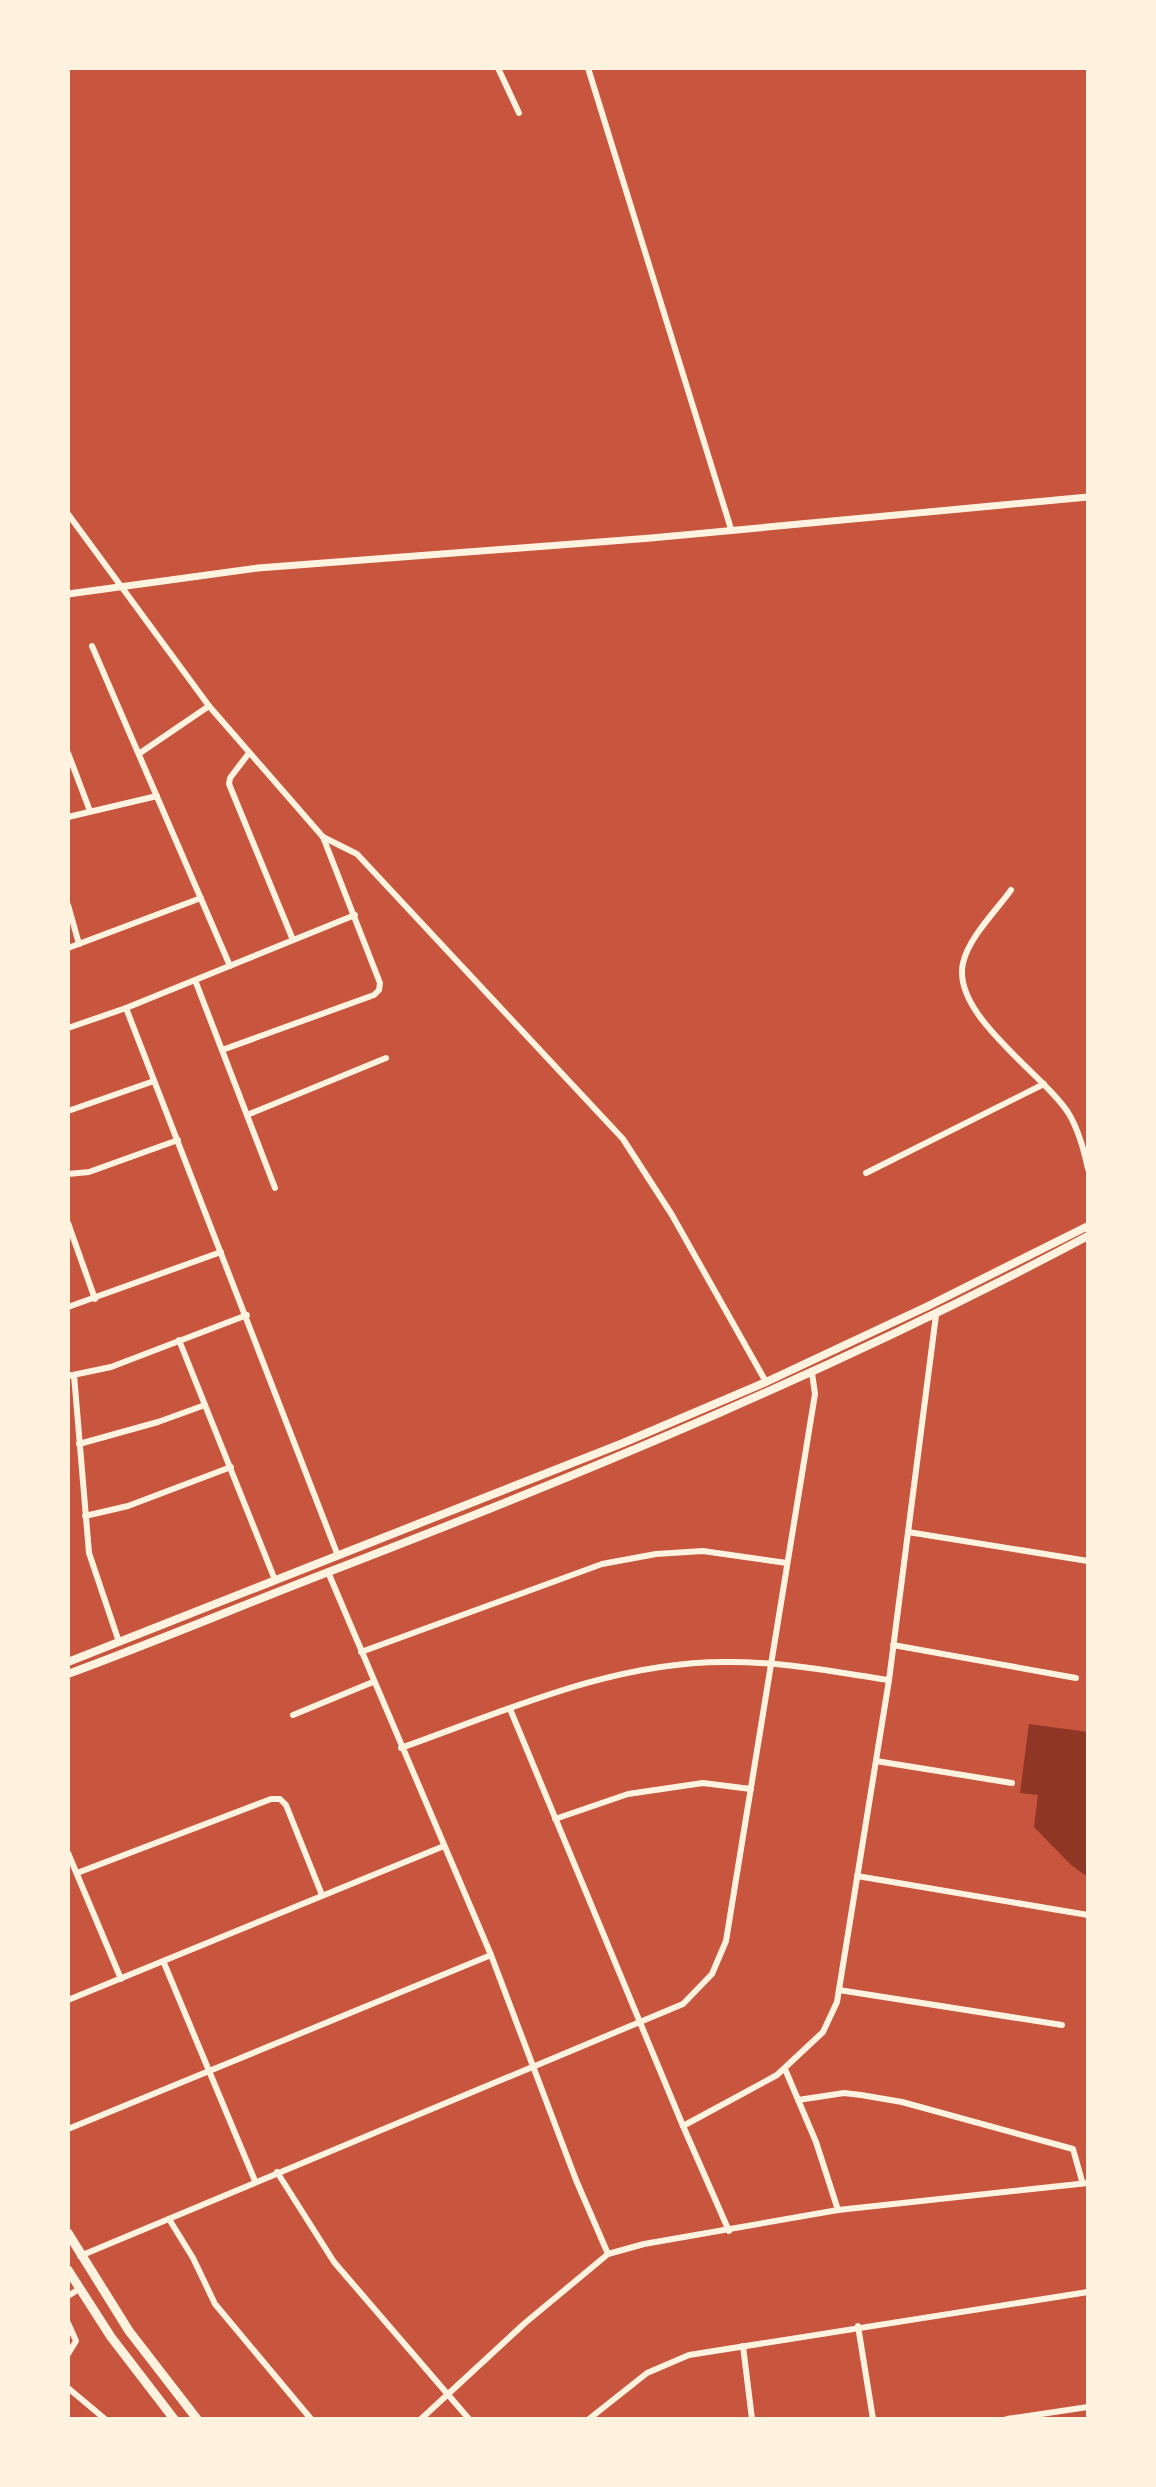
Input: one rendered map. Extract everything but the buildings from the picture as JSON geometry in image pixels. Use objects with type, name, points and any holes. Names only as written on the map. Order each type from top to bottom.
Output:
[{"type":"main road","points":[[68,1662],[623,1443],[741,1393],[928,1307],[1088,1226]]},
{"type":"main road","points":[[68,1674],[570,1478],[745,1403],[936,1315],[1088,1236]]},
{"type":"main road","points":[[741,1393],[745,1403]]},
{"type":"main road","points":[[366,1545],[370,1556]]},
{"type":"main road","points":[[194,1613],[197,1624]]},
{"type":"main road","points":[[68,2233],[129,2330],[197,2419]]},
{"type":"main road","points":[[68,2270],[136,2372],[174,2419]]},
{"type":"street","points":[[498,68],[519,113]]},
{"type":"street","points":[[589,68],[731,529]]},
{"type":"street","points":[[68,594],[258,568],[1088,497]]},
{"type":"street","points":[[68,514],[118,586],[209,706],[323,837],[380,983],[377,993],[222,1050]]},
{"type":"street","points":[[92,646],[230,966]]},
{"type":"street","points":[[140,753],[209,706]]},
{"type":"street","points":[[68,753],[90,811]]},
{"type":"street","points":[[249,753],[230,778],[229,784],[293,940]]},
{"type":"street","points":[[68,817],[157,796]]},
{"type":"street","points":[[323,837],[340,842],[357,853],[623,1139],[673,1215],[766,1382]]},
{"type":"street","points":[[1010,890],[972,944],[963,963],[963,983],[987,1025],[1011,1055],[1044,1084],[1068,1113],[1085,1149],[1088,1169]]},
{"type":"street","points":[[68,948],[201,898]]},
{"type":"street","points":[[68,905],[79,944]]},
{"type":"street","points":[[68,1028],[127,1008],[355,915]]},
{"type":"street","points":[[195,981],[275,1188]]},
{"type":"street","points":[[127,1008],[338,1556]]},
{"type":"street","points":[[247,1115],[386,1058]]},
{"type":"street","points":[[68,1111],[154,1081]]},
{"type":"street","points":[[866,1173],[1044,1084]]},
{"type":"street","points":[[68,1174],[89,1171],[177,1140]]},
{"type":"street","points":[[68,1223],[95,1299]]},
{"type":"street","points":[[68,1307],[221,1252]]},
{"type":"street","points":[[119,1643],[89,1553],[71,1376],[111,1367],[247,1315]]},
{"type":"street","points":[[682,2126],[785,2069],[823,2032],[837,2002],[889,1680],[936,1315]]},
{"type":"street","points":[[179,1340],[275,1580]]},
{"type":"street","points":[[80,2256],[682,2004],[712,1974],[726,1941],[815,1394],[812,1373]]},
{"type":"street","points":[[79,1444],[159,1422],[205,1405]]},
{"type":"street","points":[[85,1516],[128,1506],[231,1467]]},
{"type":"street","points":[[908,1532],[1088,1561]]},
{"type":"street","points":[[361,1652],[602,1564],[656,1554],[703,1551],[787,1563]]},
{"type":"street","points":[[328,1572],[491,1955],[576,2180],[608,2254]]},
{"type":"street","points":[[893,1645],[1076,1678]]},
{"type":"street","points":[[401,1748],[587,1683],[657,1669],[722,1662],[772,1663],[889,1680]]},
{"type":"street","points":[[293,1715],[373,1682]]},
{"type":"street","points":[[510,1709],[682,2126],[729,2231]]},
{"type":"street","points":[[876,1761],[1012,1783]]},
{"type":"street","points":[[555,1819],[628,1794],[703,1783],[751,1789]]},
{"type":"street","points":[[77,1873],[271,1799],[280,1799],[286,1805],[322,1895]]},
{"type":"street","points":[[68,2000],[164,1963],[444,1846]]},
{"type":"street","points":[[68,1853],[121,1979]]},
{"type":"street","points":[[858,1876],[1088,1915]]},
{"type":"street","points":[[68,2129],[491,1955]]},
{"type":"street","points":[[164,1963],[255,2181]]},
{"type":"street","points":[[839,1990],[1062,2025]]},
{"type":"street","points":[[785,2069],[816,2141],[838,2210]]},
{"type":"street","points":[[421,2419],[525,2323],[608,2254],[644,2244],[838,2210],[1085,2182],[1073,2149],[902,2102],[844,2093],[798,2100]]},
{"type":"street","points":[[276,2172],[334,2262],[469,2419]]},
{"type":"street","points":[[169,2219],[193,2258],[215,2304],[312,2419]]},
{"type":"street","points":[[68,2296],[79,2289]]},
{"type":"street","points":[[589,2419],[634,2382],[661,2365],[689,2355],[858,2326],[1088,2292]]},
{"type":"street","points":[[68,2323],[76,2341],[68,2354]]},
{"type":"street","points":[[858,2326],[873,2419]]},
{"type":"street","points":[[743,2346],[752,2419]]},
{"type":"street","points":[[68,2388],[105,2419]]},
{"type":"street","points":[[1007,2419],[1088,2407]]},
{"type":"shaded area","points":[[1029,1724],[1088,1732],[1088,1877],[1071,1865],[1034,1827],[1038,1795],[1020,1793]]}]
